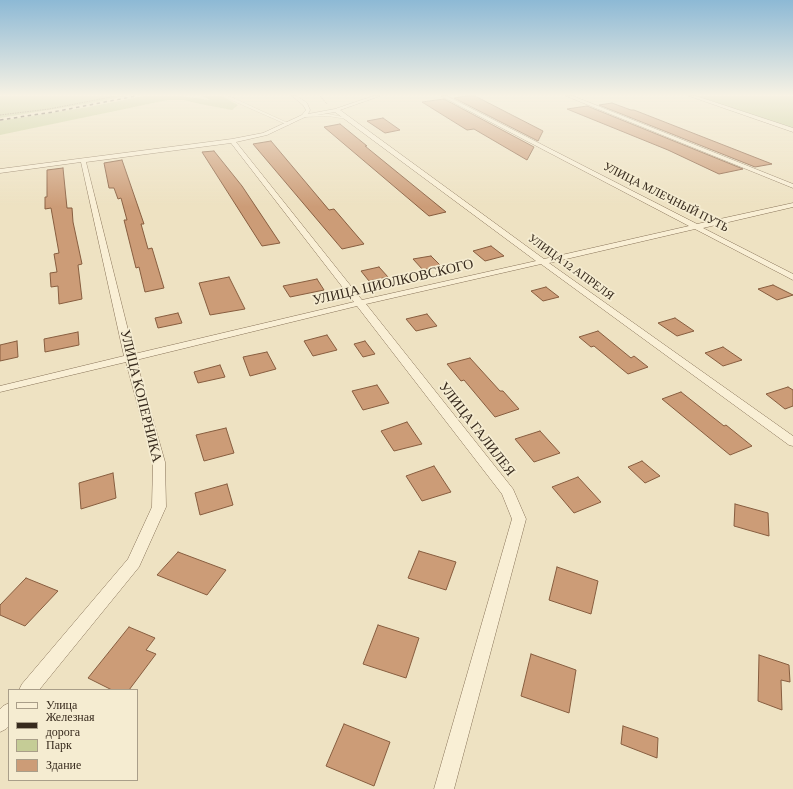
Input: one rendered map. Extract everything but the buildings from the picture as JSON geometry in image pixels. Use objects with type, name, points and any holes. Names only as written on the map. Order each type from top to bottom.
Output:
[{"type":"street","points":[[0,171],[232,140],[268,133]]},
{"type":"street","name":"УЛИЦА 12 АПРЕЛЯ","points":[[367,133],[543,262],[793,442]]},
{"type":"street","name":"УЛИЦА МЛЕЧНЫЙ ПУТЬ","points":[[514,133],[793,276]]},
{"type":"street","points":[[660,133],[793,186]]},
{"type":"street","name":"УЛИЦА ГАЛИЛЕЯ","points":[[232,140],[508,492],[519,518],[444,789]]},
{"type":"street","name":"УЛИЦА КОПЕРНИКА","points":[[29,689],[134,563],[159,507],[159,462],[130,358],[82,160]]},
{"type":"street","name":"УЛИЦА ЦИОЛКОВСКОГО","points":[[0,389],[360,304],[699,228],[793,205]]},
{"type":"street","points":[[0,723],[8,713]]},
{"type":"green space","points":[[0,133],[10,133],[0,135]]}]
